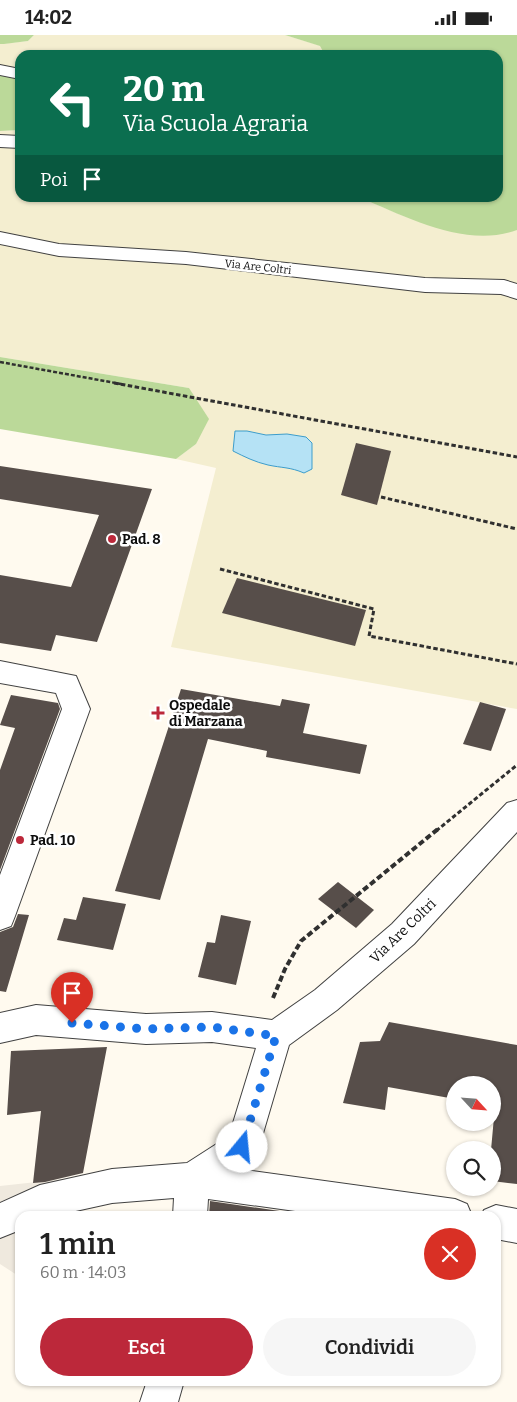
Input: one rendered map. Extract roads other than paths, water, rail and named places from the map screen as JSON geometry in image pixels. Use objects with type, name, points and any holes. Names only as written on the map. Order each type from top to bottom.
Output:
[{"type":"street","points":[[0,70],[15,73]]},
{"type":"street","points":[[0,141],[15,142]]},
{"type":"street","name":"Via Are Coltri","points":[[0,238],[59,250],[186,258],[425,285],[504,287],[517,292]]},
{"type":"street","points":[[0,672],[66,684],[76,709],[0,916]]},
{"type":"street","name":"Via Are Coltri","points":[[267,1035],[326,1000],[403,934],[517,812]]},
{"type":"street","points":[[0,1028],[36,1020],[146,1029],[212,1027],[267,1035],[242,1147],[192,1180]]},
{"type":"street","points":[[190,1211],[192,1180]]},
{"type":"street","points":[[21,1211],[40,1202],[112,1186],[192,1180],[418,1211]]},
{"type":"street","points":[[0,1221],[15,1214]]},
{"type":"street","points":[[501,1224],[517,1226]]},
{"type":"street","points":[[159,1402],[164,1386]]},
{"type":"water","points":[[235,431],[306,437],[312,443],[312,469],[304,473],[263,464],[237,453],[233,451]]},
{"type":"place","name":"Pad. 8","points":[[112,539]]},
{"type":"place","name":"Ospedale di Marzana","points":[[158,713]]},
{"type":"place","name":"Pad. 10","points":[[20,840]]}]
